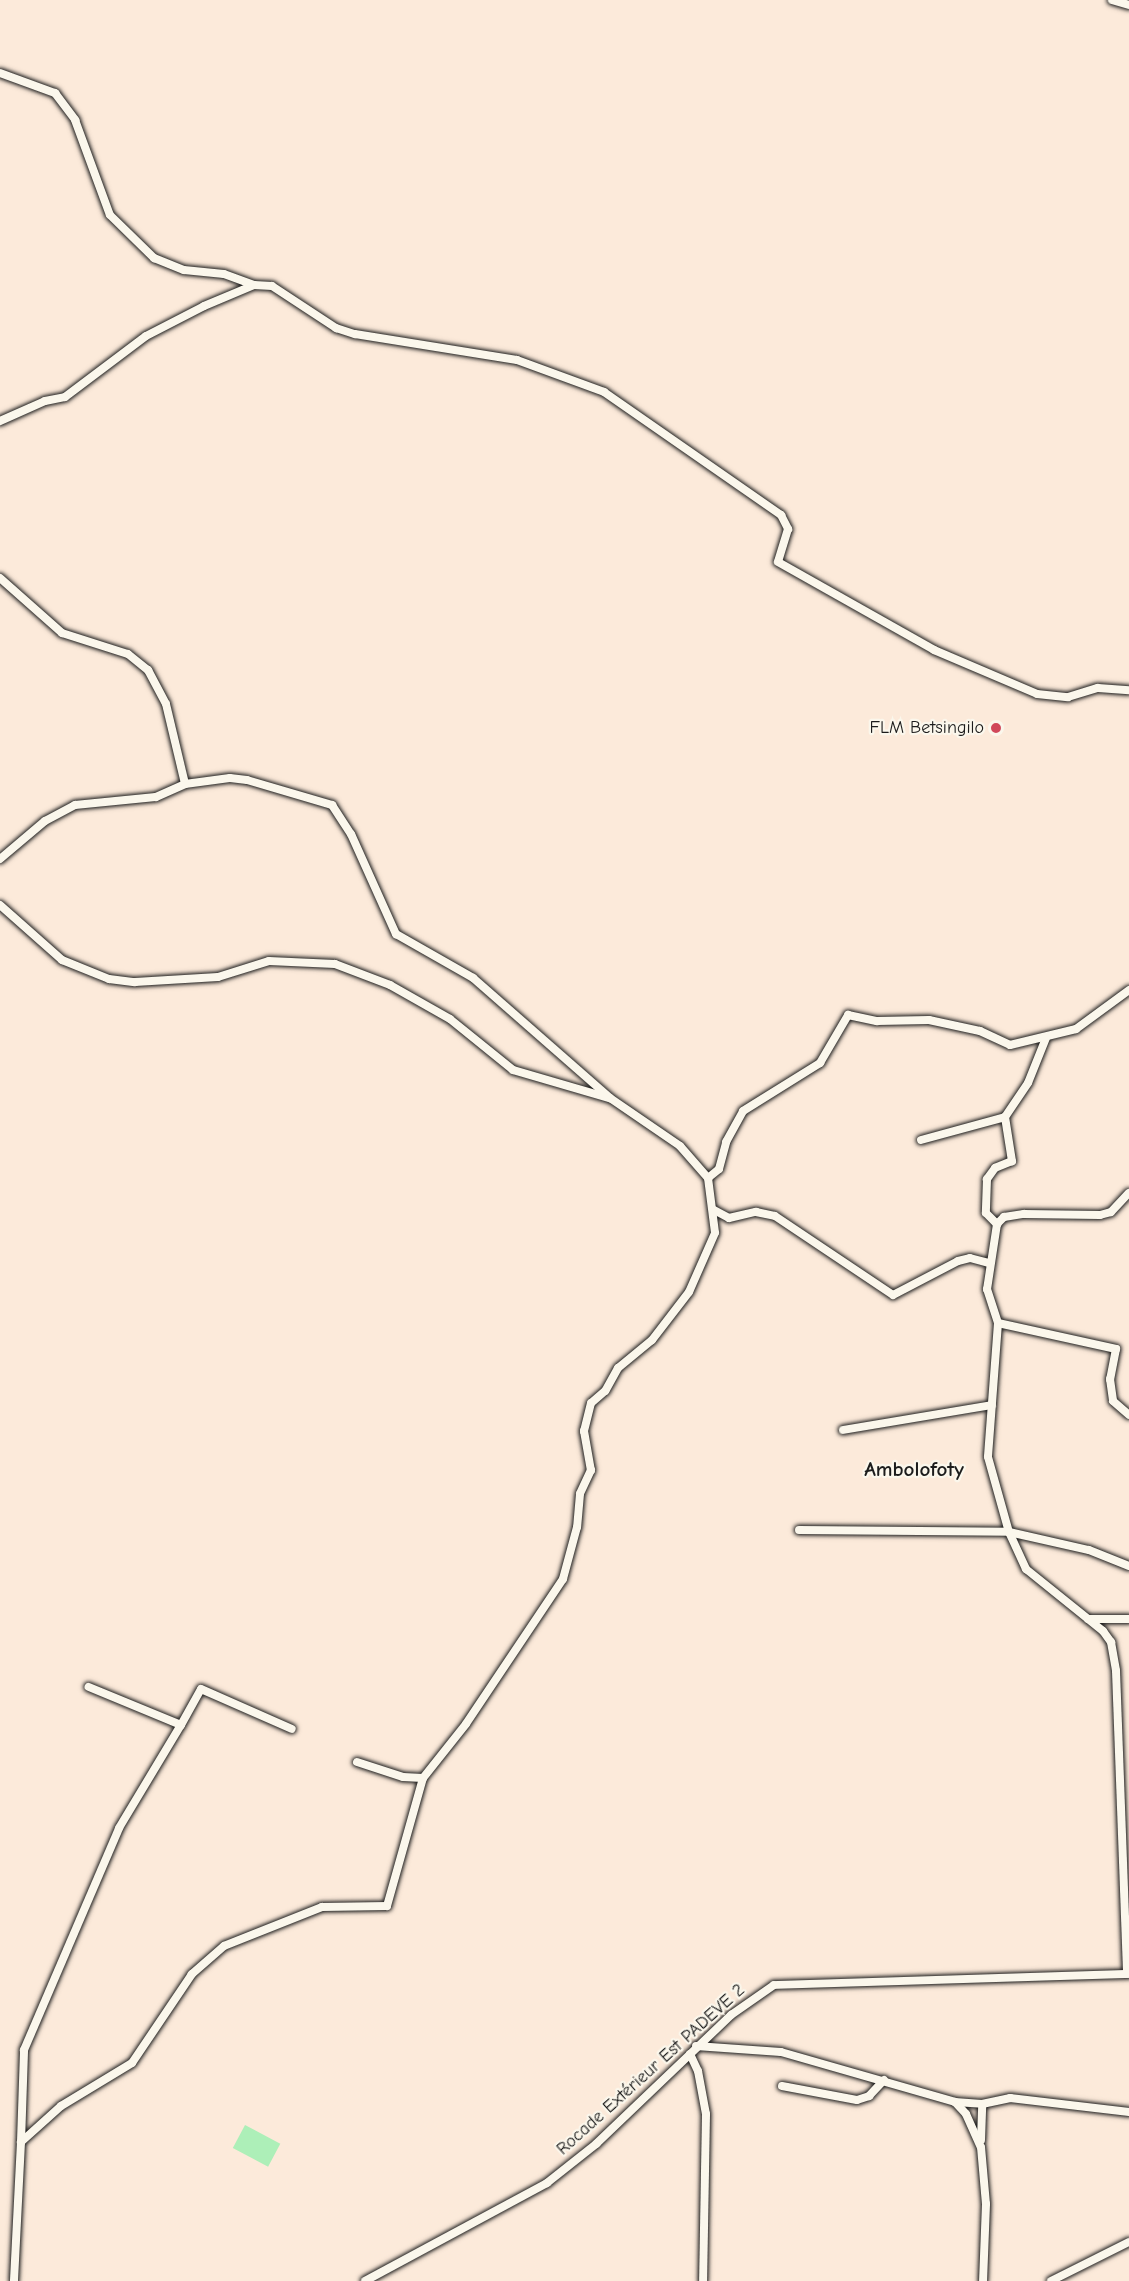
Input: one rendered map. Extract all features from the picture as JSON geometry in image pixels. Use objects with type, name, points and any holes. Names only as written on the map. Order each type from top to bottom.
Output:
[{"type":"street","points":[[1112,0],[1129,5]]},
{"type":"street","points":[[0,73],[55,93],[75,120],[110,214],[154,258],[175,267],[224,274],[254,285],[282,289],[336,328],[355,334],[517,360],[604,392],[781,515],[788,529],[778,562],[934,650],[1037,694],[1068,697],[1098,688],[1129,690]]},
{"type":"street","points":[[0,421],[45,401],[65,397],[146,336],[254,285]]},
{"type":"street","points":[[0,578],[62,633],[128,654],[148,670],[166,704],[185,784]]},
{"type":"street","points":[[0,859],[45,821],[75,805],[156,797],[185,784],[230,778],[247,780],[332,805],[351,834],[396,934],[473,978],[610,1098],[636,1118],[664,1133],[708,1178],[714,1210],[715,1233],[688,1292],[652,1341],[618,1368],[605,1391],[591,1403],[584,1431],[591,1470],[580,1494],[577,1527],[563,1579],[466,1724],[423,1778],[387,1906],[322,1907],[224,1946],[192,1974],[132,2063],[61,2106],[21,2142]]},
{"type":"street","points":[[0,905],[62,960],[109,979],[135,982],[218,976],[269,961],[335,964],[390,985],[450,1019],[513,1070],[610,1098]]},
{"type":"street","points":[[708,1178],[719,1169],[726,1142],[743,1111],[820,1063],[848,1015],[877,1021],[929,1020],[980,1031],[1010,1045],[1076,1029],[1129,990]]},
{"type":"street","points":[[921,1140],[1005,1117],[1028,1083],[1046,1038]]},
{"type":"street","points":[[997,1224],[990,1220],[984,1204],[991,1172],[1012,1161],[1005,1117]]},
{"type":"street","points":[[1128,1974],[1128,1925],[1116,1671],[1111,1642],[1087,1619],[1026,1569],[1009,1532],[988,1456],[998,1323],[988,1296],[989,1263],[996,1250],[997,1224],[1004,1217],[1024,1214],[1101,1215],[1111,1212],[1129,1193]]},
{"type":"street","points":[[714,1210],[729,1218],[756,1212],[775,1216],[893,1295],[958,1261],[970,1257],[989,1263]]},
{"type":"street","points":[[998,1323],[1116,1349],[1110,1379],[1113,1401],[1129,1415]]},
{"type":"street","points":[[843,1430],[992,1406]]},
{"type":"street","points":[[799,1530],[1009,1532],[1089,1550],[1129,1566]]},
{"type":"street","points":[[1087,1619],[1129,1619]]},
{"type":"street","points":[[89,1687],[181,1725]]},
{"type":"street","points":[[14,2281],[24,2050],[119,1828],[201,1689],[292,1729]]},
{"type":"street","points":[[357,1762],[403,1777],[423,1778]]},
{"type":"street","name":"Rocade Extérieur Est PADEVE 2","points":[[365,2281],[547,2182],[596,2144],[696,2046],[750,1999],[774,1985],[1128,1974]]},
{"type":"street","points":[[696,2046],[781,2052],[955,2102],[982,2104],[1010,2098],[1129,2112]]},
{"type":"street","points":[[690,2054],[698,2072],[706,2114],[703,2281]]},
{"type":"street","points":[[782,2086],[857,2100],[869,2096],[884,2080]]},
{"type":"street","points":[[955,2102],[966,2114],[981,2147]]},
{"type":"street","points":[[982,2104],[981,2147],[986,2204],[983,2281]]},
{"type":"street","points":[[1051,2281],[1129,2242]]},
{"type":"green space","points":[[245,2125],[280,2144],[268,2167],[233,2148]]},
{"type":"place","name":"FLM Betsingilo","points":[[996,728]]},
{"type":"district","name":"Ambolofoty","points":[[914,1469]]}]
